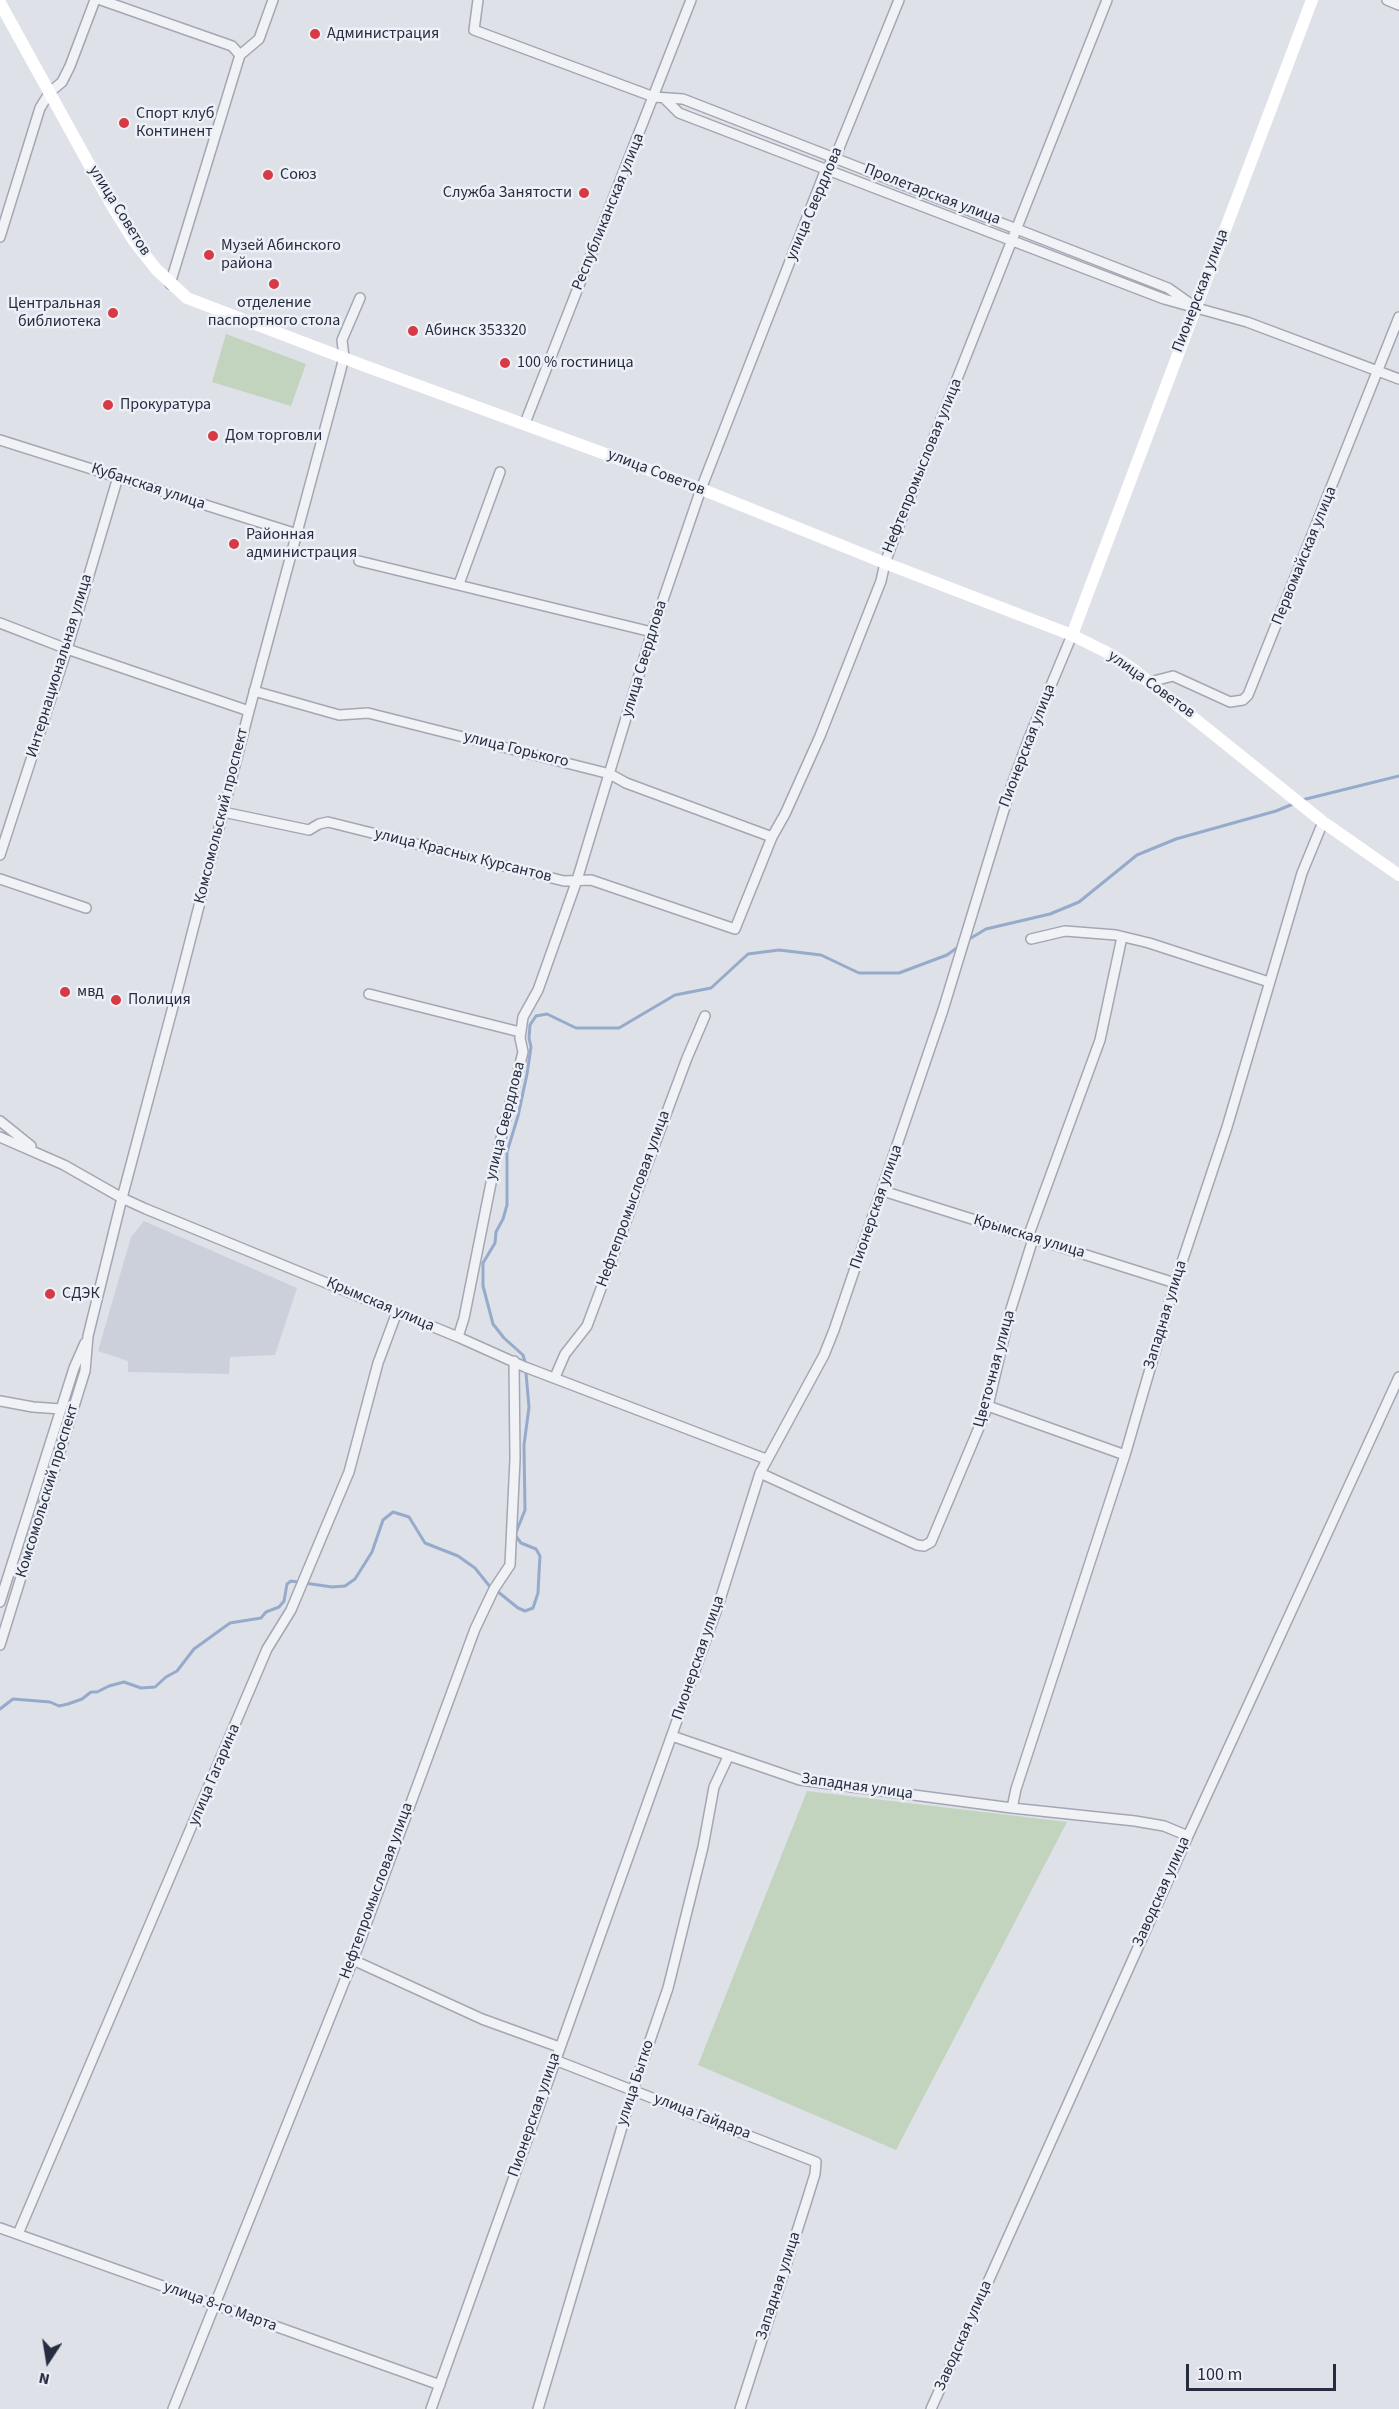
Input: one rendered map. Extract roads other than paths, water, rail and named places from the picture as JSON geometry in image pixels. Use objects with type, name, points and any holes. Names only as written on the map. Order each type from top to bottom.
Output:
[{"type":"main road","name":"Пионерская улица","points":[[1072,635],[1312,0]]},
{"type":"main road","name":"улица Советов","points":[[0,3],[111,204],[134,241],[156,269],[187,298],[701,489],[1072,635],[1110,654],[1150,682],[1323,822],[1399,875]]},
{"type":"street","points":[[0,237],[40,108],[50,92],[62,81],[70,66],[95,0]]},
{"type":"street","points":[[101,0],[232,46],[240,55]]},
{"type":"street","points":[[171,284],[240,55],[259,39],[273,0]]},
{"type":"street","name":"Пролетарская улица","points":[[478,0],[474,30],[659,97],[683,99],[1168,288],[1195,307]]},
{"type":"street","name":"Республиканская улица","points":[[525,423],[659,97],[691,0]]},
{"type":"street","name":"улица Свердлова","points":[[458,1337],[464,1318],[496,1158],[523,1052],[520,1032],[523,1017],[538,990],[577,880],[652,632],[701,489],[826,169],[835,158],[898,0]]},
{"type":"street","name":"Нефтепромысловая улица","points":[[735,929],[772,837],[785,814],[820,736],[881,581],[885,563],[1107,0]]},
{"type":"street","points":[[1387,0],[1399,5]]},
{"type":"street","name":"Пролетарская улица","points":[[659,97],[679,113],[1164,299],[1248,322],[1399,379]]},
{"type":"street","name":"Комсомольский проспект","points":[[0,1645],[4,1618],[85,1371],[88,1336],[122,1198],[344,357],[342,340],[360,298]]},
{"type":"street","name":"Первомайская улица","points":[[1150,682],[1173,676],[1230,702],[1243,700],[1248,695],[1399,317]]},
{"type":"street","name":"Кубанская улица","points":[[0,440],[297,534]]},
{"type":"street","points":[[459,584],[500,471]]},
{"type":"street","name":"Интернациональная улица","points":[[0,855],[67,649],[118,477]]},
{"type":"street","points":[[359,561],[652,632]]},
{"type":"street","points":[[0,623],[67,649],[249,711]]},
{"type":"street","name":"Пионерская улица","points":[[431,2409],[719,1603],[760,1473],[824,1355],[883,1191],[943,1010],[1011,787],[1072,635]]},
{"type":"street","name":"улица Горького","points":[[254,691],[339,715],[369,713],[609,774],[626,783],[772,837]]},
{"type":"street","name":"улица Красных Курсантов","points":[[223,812],[309,830],[328,822],[564,881],[591,880],[735,929]]},
{"type":"street","name":"Западная улица","points":[[1012,1808],[1016,1789],[1125,1455],[1175,1283],[1227,1127],[1302,873],[1323,822]]},
{"type":"street","points":[[0,879],[86,908]]},
{"type":"street","points":[[1031,939],[1065,931],[1122,937],[1149,943],[1269,982]]},
{"type":"street","name":"Цветочная улица","points":[[760,1473],[910,1542],[924,1546],[931,1542],[988,1406],[1030,1238],[1100,1040],[1122,937]]},
{"type":"street","points":[[369,994],[520,1032]]},
{"type":"street","name":"Нефтепромысловая улица","points":[[555,1377],[565,1354],[587,1326],[682,1069],[705,1016]]},
{"type":"street","points":[[0,1121],[37,1152]]},
{"type":"street","name":"Крымская улица","points":[[0,1137],[37,1152],[122,1198],[525,1367],[766,1459]]},
{"type":"street","name":"Крымская улица","points":[[883,1191],[1175,1283]]},
{"type":"street","name":"улица Гагарина","points":[[18,2234],[267,1649],[291,1610],[349,1472],[378,1363],[397,1312]]},
{"type":"street","name":"Комсомольский проспект","points":[[0,1602],[74,1368],[88,1336]]},
{"type":"street","name":"Нефтепромысловая улица","points":[[173,2409],[353,1960],[475,1629],[494,1589],[510,1565],[515,1458],[514,1361]]},
{"type":"street","name":"Заводская улица","points":[[931,2409],[1188,1836],[1399,1377]]},
{"type":"street","points":[[0,1401],[33,1407],[61,1408]]},
{"type":"street","points":[[988,1406],[1125,1455]]},
{"type":"street","name":"Западная улица","points":[[672,1736],[800,1780],[1012,1808],[1135,1821],[1164,1826],[1188,1836]]},
{"type":"street","name":"улица Бытко","points":[[538,2409],[633,2090],[668,1988],[703,1847],[714,1787],[728,1757]]},
{"type":"street","points":[[353,1960],[482,2019],[559,2047]]},
{"type":"street","name":"улица Гайдара","points":[[555,2060],[816,2162]]},
{"type":"street","name":"Западная улица","points":[[740,2409],[809,2194],[816,2162]]},
{"type":"street","name":"улица 8-го Марта","points":[[0,2228],[440,2385]]},
{"type":"waterway","points":[[1302,800],[1399,776]]},
{"type":"waterway","points":[[966,941],[986,929],[1050,914],[1079,902],[1137,855],[1176,839],[1276,811],[1293,804]]},
{"type":"waterway","points":[[497,1591],[525,1611],[533,1608],[538,1593],[540,1556],[536,1549],[521,1543],[515,1535],[525,1510],[524,1445],[529,1407],[525,1362],[523,1355],[504,1338],[493,1324],[483,1286],[483,1263],[495,1243],[496,1232],[507,1205],[507,1152],[527,1074],[531,1047],[530,1025],[536,1016],[547,1014],[576,1028],[619,1028],[675,995],[711,988],[748,954],[779,950],[821,955],[859,973],[899,973],[947,955],[961,945]]},
{"type":"waterway","points":[[0,1709],[13,1699],[50,1702],[59,1706],[82,1699],[91,1692],[124,1682],[141,1688],[155,1687],[177,1671],[194,1649],[230,1623],[261,1618],[266,1612],[279,1607],[284,1601],[287,1584],[291,1581],[332,1587],[345,1586],[355,1579],[372,1552],[383,1520],[393,1512],[409,1517],[425,1543],[458,1556],[475,1568],[491,1588]]},
{"type":"place","name":"Администрация","points":[[315,34]]},
{"type":"place","name":"Спорт клуб Континент","points":[[124,123]]},
{"type":"place","name":"Союз","points":[[268,175]]},
{"type":"place","name":"Служба Занятости","points":[[584,193]]},
{"type":"place","name":"Музей Абинского района","points":[[209,255]]},
{"type":"place","name":"отделение паспортного стола","points":[[274,284]]},
{"type":"place","name":"Центральная библиотека","points":[[113,313]]},
{"type":"place","name":"Абинск 353320","points":[[413,331]]},
{"type":"place","name":"100 % гостиница","points":[[505,363]]},
{"type":"place","name":"Прокуратура","points":[[108,405]]},
{"type":"place","name":"Дом торговли","points":[[213,436]]},
{"type":"place","name":"Районная администрация","points":[[234,544]]},
{"type":"place","name":"мвд","points":[[65,992]]},
{"type":"place","name":"Полиция","points":[[116,1000]]},
{"type":"place","name":"СДЭК","points":[[50,1294]]}]
